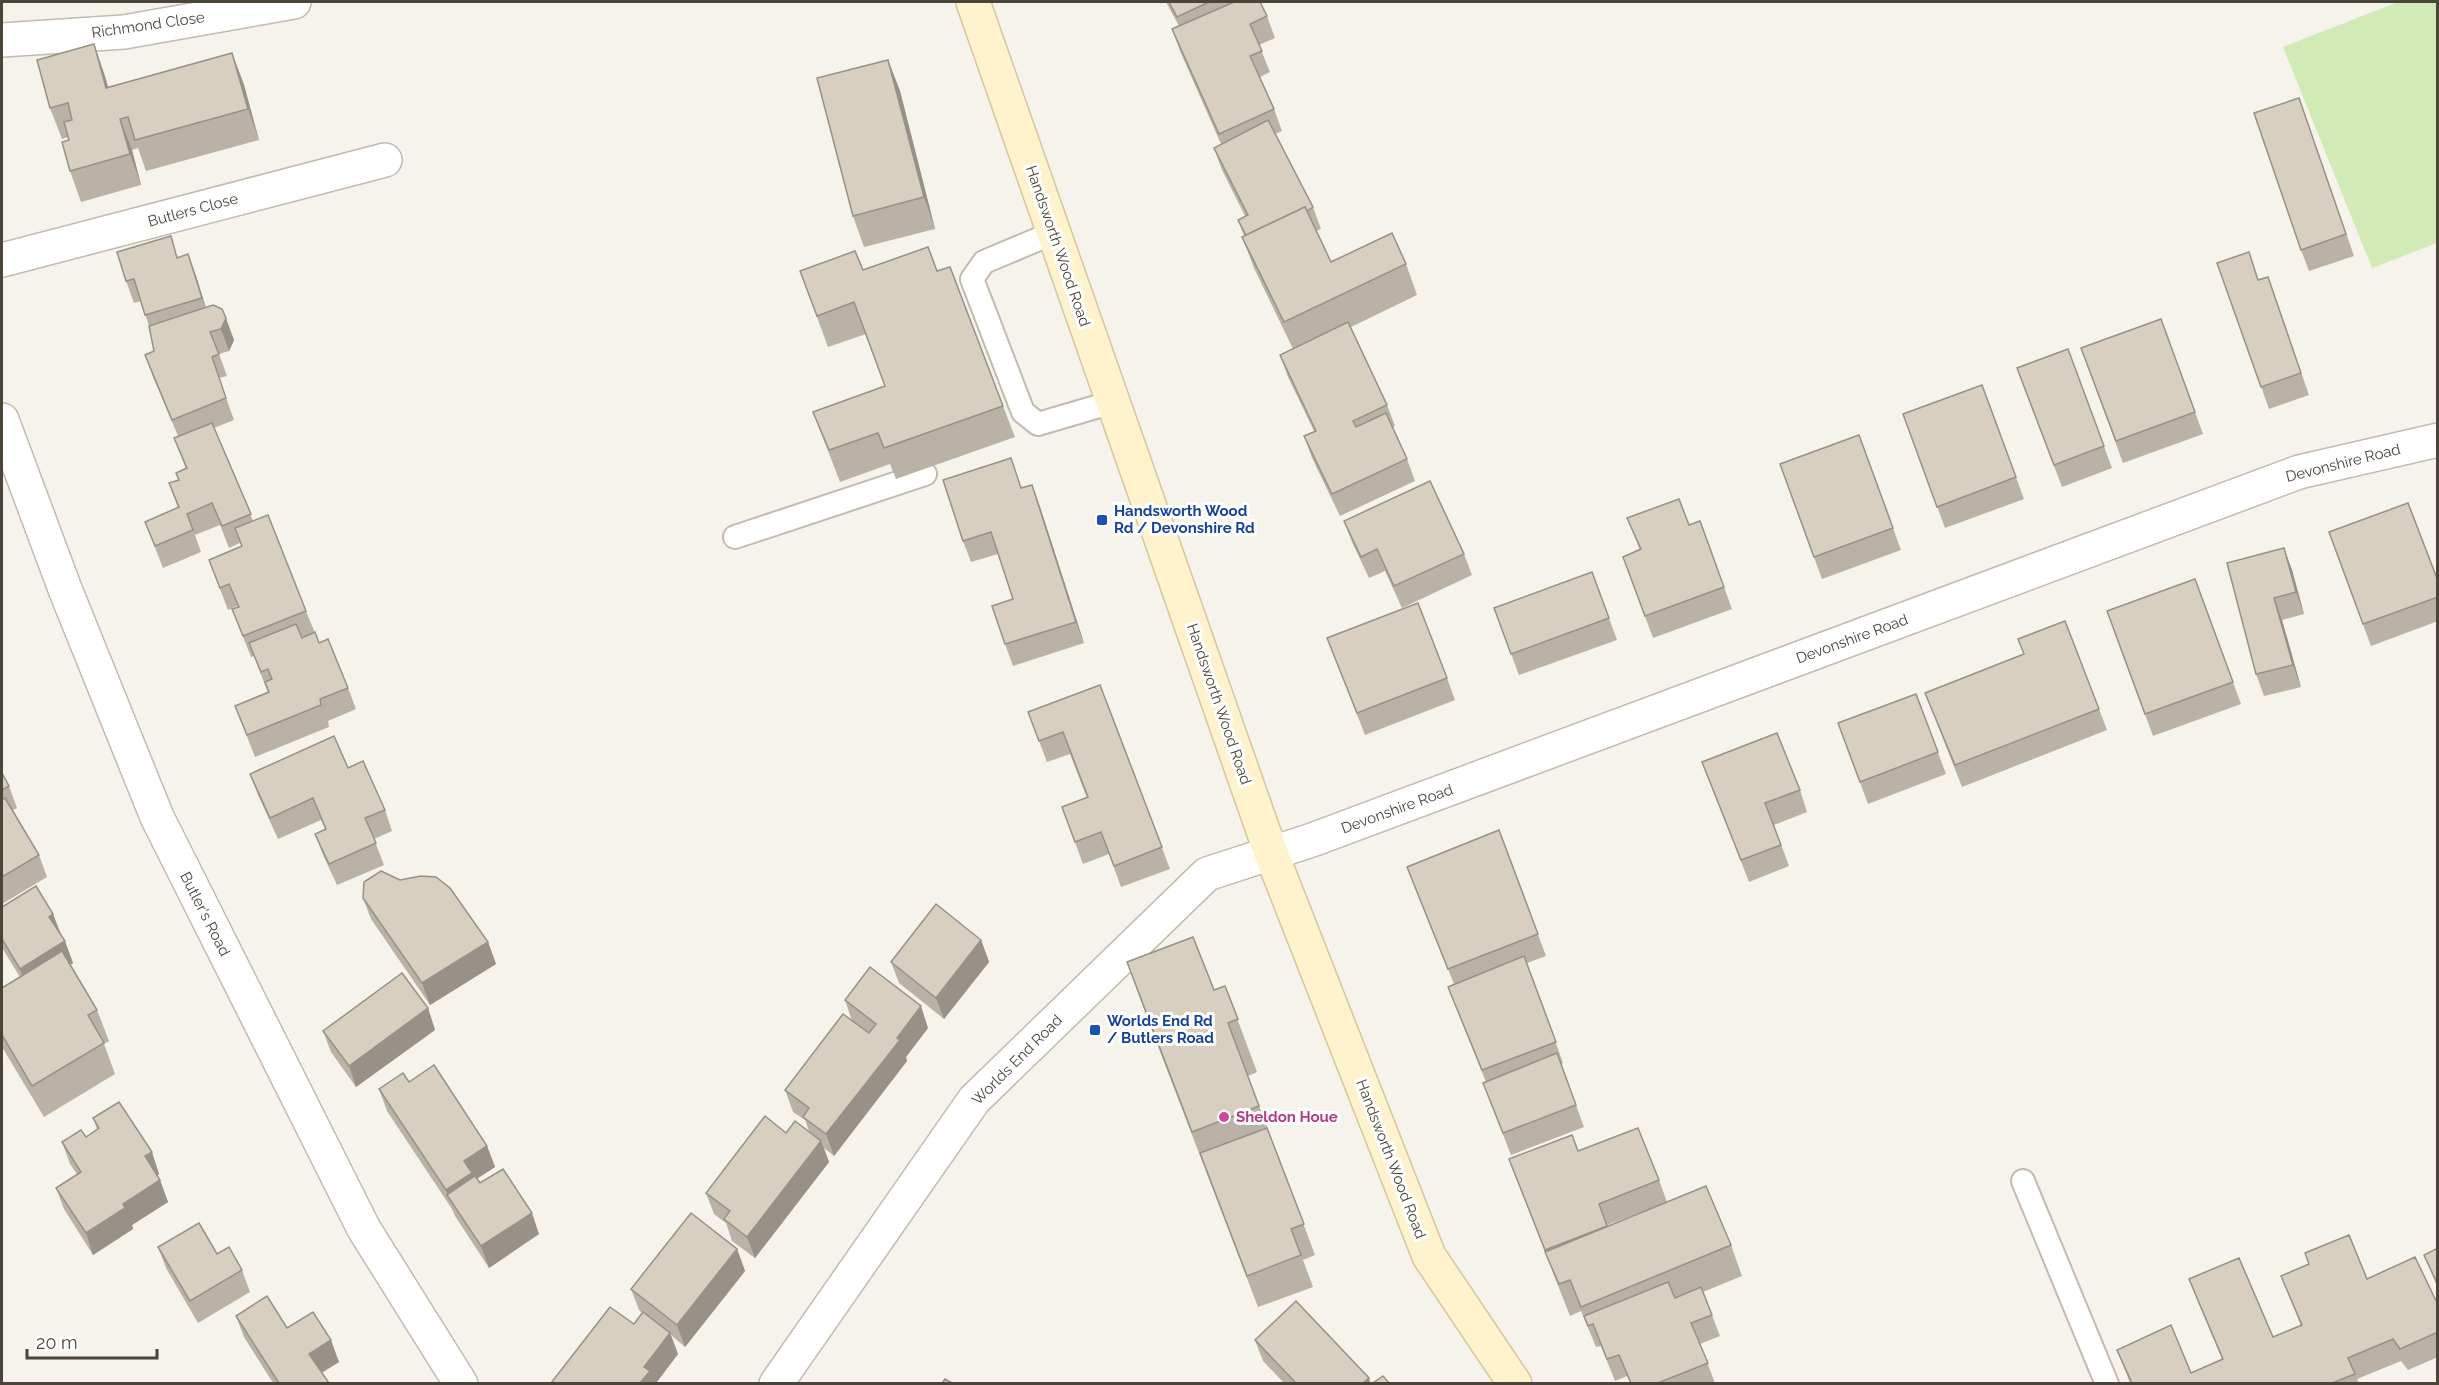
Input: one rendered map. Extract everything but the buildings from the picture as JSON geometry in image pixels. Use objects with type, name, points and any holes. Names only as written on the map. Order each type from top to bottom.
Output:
[{"type":"main road","name":"Handsworth Wood Road","points":[[978,3],[1053,233],[1271,853],[1429,1256],[1515,1383]]},
{"type":"street","name":"Richmond Close","points":[[2,40],[124,32],[294,2]]},
{"type":"street","name":"Butlers Close","points":[[2,260],[385,160]]},
{"type":"street","name":"Devonshire Road","points":[[1271,853],[1312,840],[2299,472],[2438,440]]},
{"type":"street","name":"Butler's Road","points":[[5,443],[157,817],[364,1229],[461,1383]]},
{"type":"street","name":"Worlds End Road","points":[[776,1383],[974,1100],[1207,874],[1271,853]]},
{"type":"lane","points":[[1053,233],[984,262],[972,279],[1023,412],[1033,432],[1113,402]]},
{"type":"lane","points":[[735,537],[925,474]]},
{"type":"lane","points":[[2023,1181],[2107,1383]]},
{"type":"green space","points":[[2398,2],[2437,2],[2437,243],[2372,268],[2283,47]]},
{"type":"place","name":"Handsworth Wood Rd / Devonshire Rd","points":[[1102,520]]},
{"type":"place","name":"Worlds End Rd / Butlers Road","points":[[1095,1030]]},
{"type":"place","name":"Sheldon Houe","points":[[1224,1117]]}]
